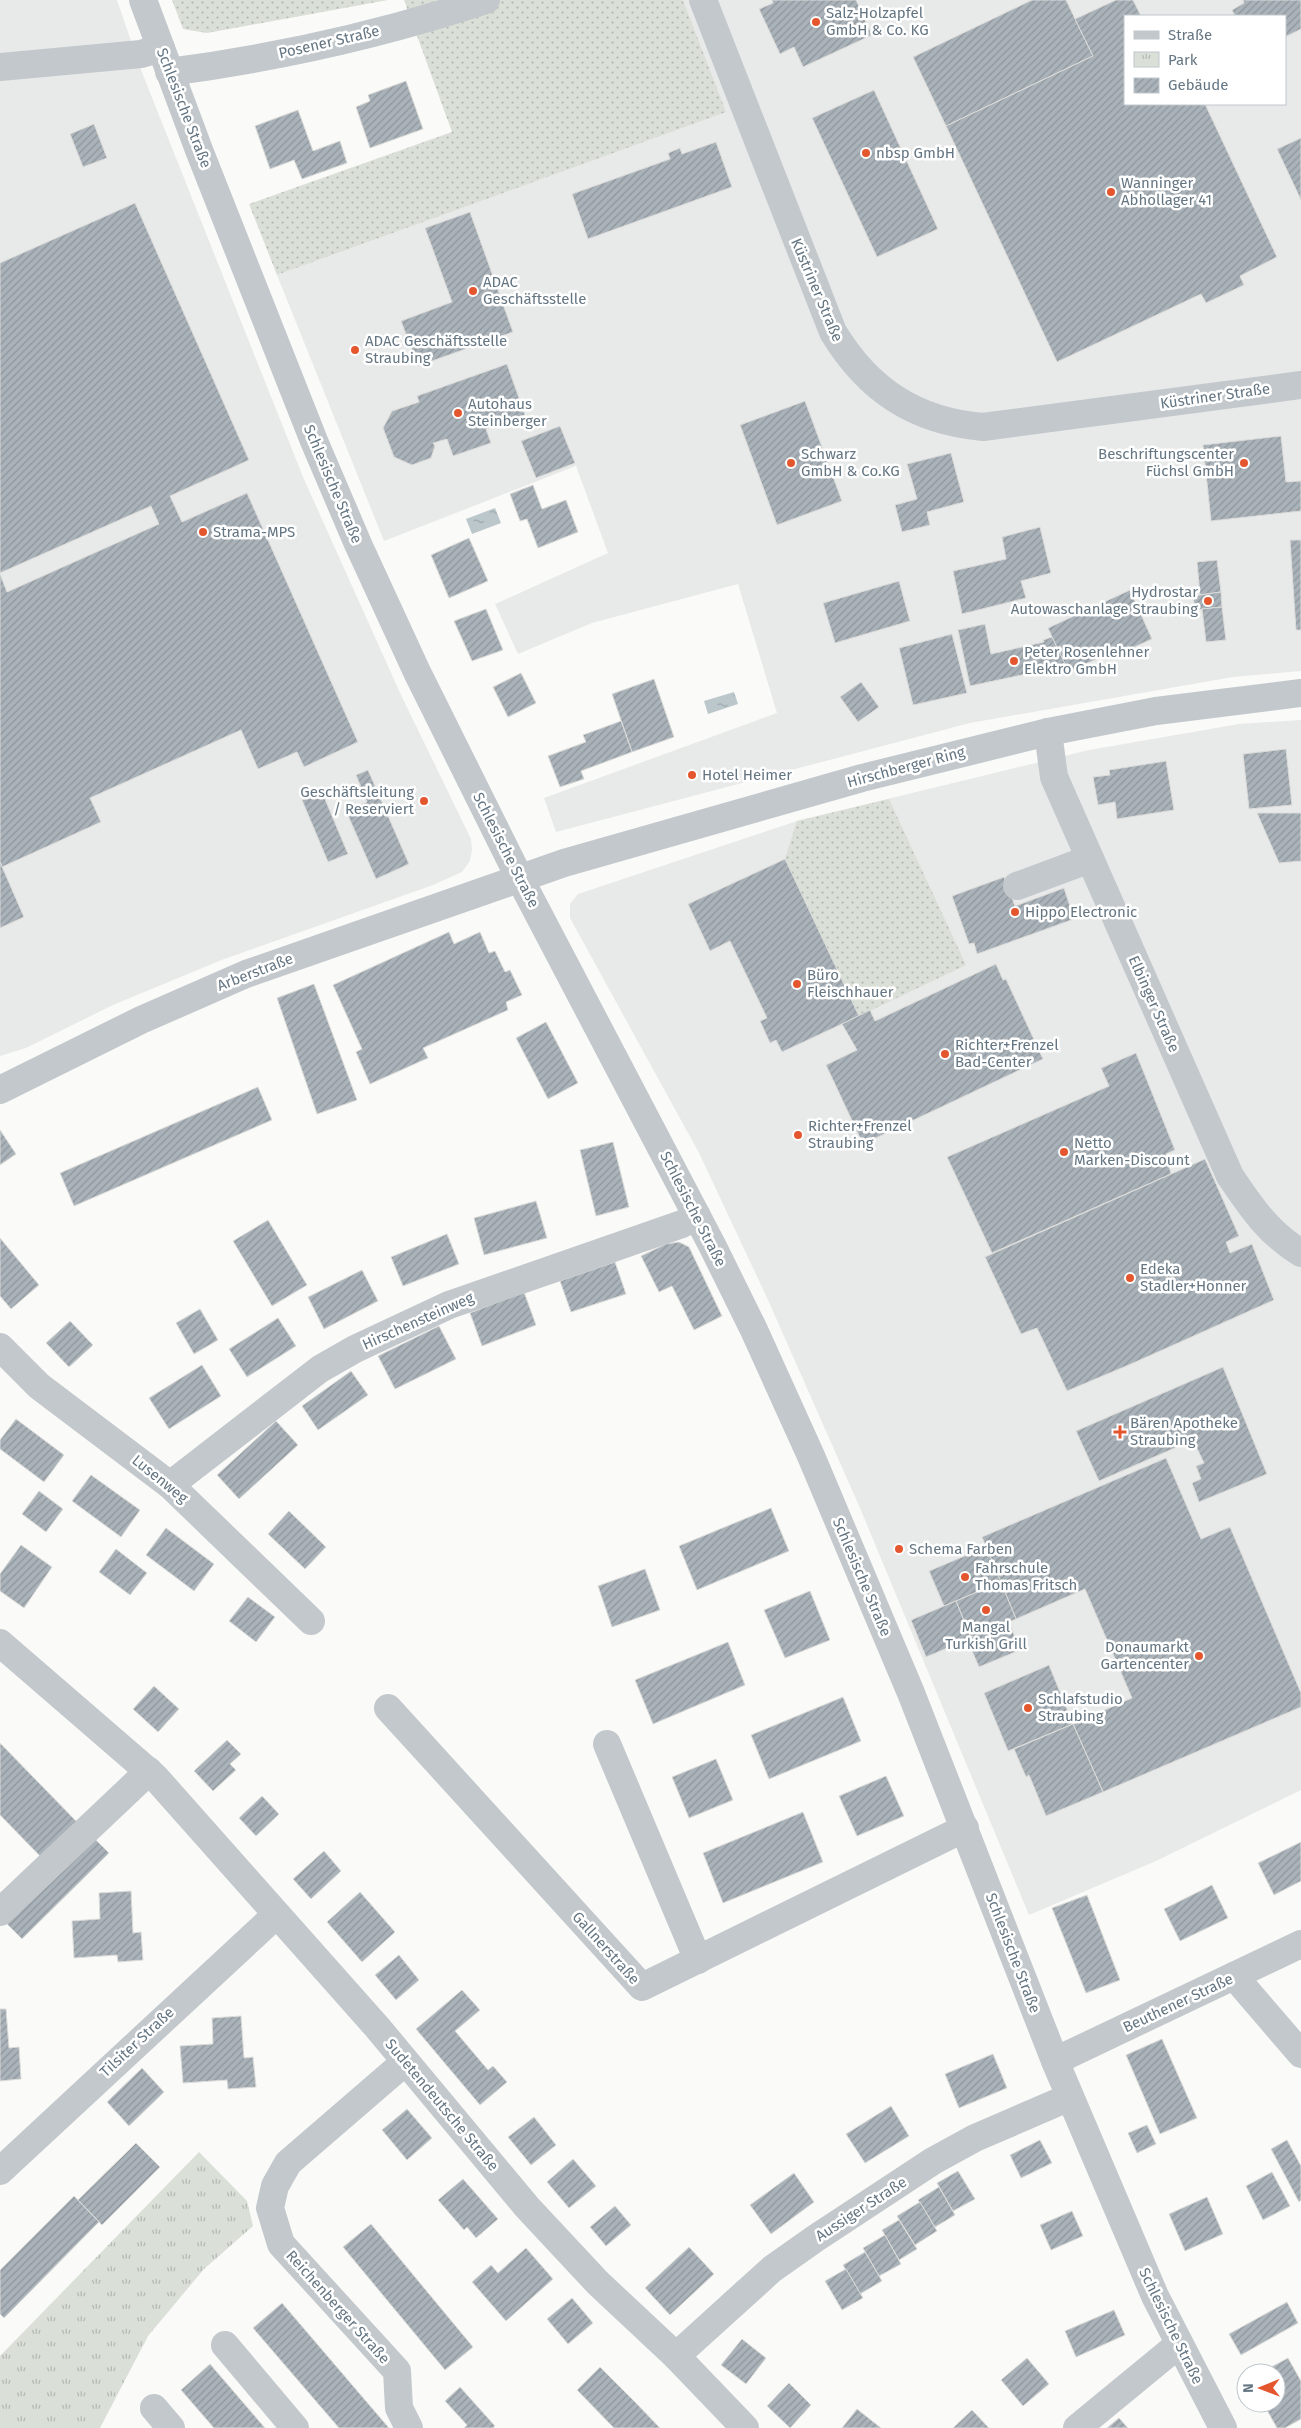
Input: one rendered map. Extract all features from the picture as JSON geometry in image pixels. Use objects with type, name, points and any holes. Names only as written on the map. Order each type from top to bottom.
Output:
[{"type":"street","name":"Schlesische Straße","points":[[144,0],[165,60],[341,505],[417,672],[519,878],[754,1330],[911,1693],[1055,2061],[1155,2296],[1178,2345],[1223,2428]]},
{"type":"street","name":"Posener Straße","points":[[0,67],[141,54],[165,60],[308,49],[451,12],[486,0]]},
{"type":"street","name":"Küstriner Straße","points":[[703,0],[833,332],[860,373],[897,400],[939,420],[957,425],[983,427],[1301,385]]},
{"type":"street","name":"Hirschberger Ring","points":[[519,878],[872,776],[1048,732],[1156,711],[1301,693]]},
{"type":"street","name":"Elbinger Straße","points":[[1048,732],[1054,777],[1230,1176],[1253,1210],[1280,1240],[1301,1253]]},
{"type":"street","points":[[1017,886],[1090,859]]},
{"type":"street","name":"Arberstraße","points":[[0,1090],[141,1020],[246,974],[519,878]]},
{"type":"street","name":"Hirschensteinweg","points":[[170,1485],[320,1369],[355,1349],[449,1305],[682,1224],[696,1216]]},
{"type":"street","name":"Lusenweg","points":[[0,1347],[40,1386],[170,1485],[311,1621]]},
{"type":"street","name":"Sudetendeutsche Straße","points":[[0,1643],[148,1771],[405,2062],[527,2207],[598,2283],[676,2356],[736,2425]]},
{"type":"street","name":"Gallnerstraße","points":[[388,1708],[642,1987],[965,1828]]},
{"type":"street","points":[[607,1744],[698,1960]]},
{"type":"street","points":[[0,1912],[148,1771]]},
{"type":"street","name":"Tilsiter Straße","points":[[0,2171],[276,1915]]},
{"type":"street","name":"Beuthener Straße","points":[[1055,2061],[1301,1944]]},
{"type":"street","points":[[1234,1976],[1301,2054]]},
{"type":"street","name":"Reichenberger Straße","points":[[405,2062],[288,2163],[275,2186],[270,2208],[281,2244],[397,2371],[399,2408],[409,2428]]},
{"type":"street","name":"Aussiger Straße","points":[[676,2356],[772,2269],[816,2238],[933,2162],[975,2138],[1070,2097]]},
{"type":"street","points":[[225,2345],[295,2428]]},
{"type":"street","points":[[1077,2428],[1178,2345]]},
{"type":"shaded area","points":[[0,0],[117,0],[141,70],[303,477],[401,695],[471,839],[472,850],[470,861],[462,872],[433,885],[219,961],[113,1005],[26,1048],[0,1056]]},
{"type":"shaded area","points":[[683,0],[1301,0],[1301,671],[1233,677],[970,723],[556,832],[544,798],[777,713],[738,584],[592,623],[518,654],[495,604],[608,553],[576,466],[384,541],[277,275],[725,112]]},
{"type":"shaded area","points":[[1301,720],[1301,1790],[1156,1861],[1029,1915],[860,1508],[768,1300],[699,1153],[570,918],[570,904],[578,894],[797,821],[1089,750],[1239,724]]},
{"type":"green space","points":[[172,0],[388,0],[207,33],[183,29]]},
{"type":"green space","points":[[404,0],[683,0],[726,112],[277,275],[249,204],[452,132]]},
{"type":"green space","points":[[889,799],[966,965],[859,1016],[785,859],[797,821]]},
{"type":"green space","points":[[199,2152],[247,2201],[253,2226],[204,2269],[148,2336],[100,2428],[0,2428],[0,2356]]},
{"type":"water","points":[[495,508],[501,523],[472,534],[466,519]]},
{"type":"water","points":[[734,692],[738,704],[708,714],[704,701]]},
{"type":"building","name":"Salz-Holzapfel GmbH & Co. KG","points":[[772,0],[856,0],[872,35],[803,67],[794,47],[780,54],[759,9],[773,3]]},
{"type":"building","points":[[1032,0],[1066,0],[1093,56],[946,126],[913,57]]},
{"type":"building","name":"Wanninger Abhollager 41","points":[[1116,0],[1133,0],[1140,15],[1124,15],[1124,105],[1205,105],[1277,257],[1240,276],[1244,285],[1206,303],[1201,294],[1057,362],[946,126],[1093,56],[1075,19]]},
{"type":"building","points":[[1243,0],[1301,0],[1301,29],[1286,36],[1286,15],[1234,15],[1232,10],[1244,3]]},
{"type":"building","points":[[406,81],[423,129],[370,148],[356,107],[370,101],[368,95]]},
{"type":"building","name":"nbsp GmbH","points":[[874,90],[938,229],[877,257],[812,118]]},
{"type":"building","points":[[298,110],[313,151],[340,141],[347,163],[302,179],[294,160],[270,169],[255,126]]},
{"type":"building","points":[[94,124],[107,158],[83,167],[70,134]]},
{"type":"building","points":[[1301,138],[1301,200],[1277,149]]},
{"type":"building","points":[[716,142],[732,187],[588,239],[572,194],[670,159],[668,153],[680,148],[682,154]]},
{"type":"building","name":"Strama-MPS","points":[[135,203],[249,460],[170,496],[182,522],[247,493],[358,742],[304,767],[297,752],[258,769],[241,730],[90,798],[101,822],[2,867],[0,862],[0,574],[7,592],[159,524],[151,506],[0,573],[0,263]]},
{"type":"building","name":"ADAC Geschäftsstelle Straubing","points":[[470,212],[513,332],[418,366],[401,321],[452,302],[425,228]]},
{"type":"building","name":"Autohaus Steinberger","points":[[507,364],[525,415],[486,429],[491,443],[453,456],[447,439],[433,443],[435,446],[431,458],[412,465],[394,457],[383,428],[392,411],[419,402],[417,396]]},
{"type":"building","name":"Schwarz GmbH & Co.KG","points":[[805,401],[842,501],[777,525],[740,425]]},
{"type":"building","points":[[560,426],[575,463],[536,478],[521,441]]},
{"type":"building","name":"Beschriftungscenter Füchsl GmbH","points":[[1281,436],[1286,482],[1301,481],[1301,511],[1211,521],[1203,445]]},
{"type":"building","points":[[951,453],[964,502],[927,512],[930,525],[902,532],[895,505],[917,499],[907,464]]},
{"type":"building","points":[[533,485],[542,509],[566,500],[578,532],[538,548],[527,519],[520,521],[510,494]]},
{"type":"building","points":[[1040,527],[1051,573],[1021,581],[1026,598],[962,614],[953,571],[1006,559],[1002,537]]},
{"type":"building","points":[[469,538],[488,581],[449,598],[431,555]]},
{"type":"building","points":[[1290,540],[1301,540],[1301,630],[1296,630]]},
{"type":"building","points":[[1217,560],[1221,592],[1200,595],[1197,562]]},
{"type":"building","points":[[899,581],[910,621],[835,643],[823,603]]},
{"type":"building","points":[[1130,590],[1152,639],[1112,657],[1110,653],[1068,672],[1048,628]]},
{"type":"building","name":"Hydrostar Autowaschanlage Straubing","points":[[1221,592],[1222,607],[1195,610],[1193,596]]},
{"type":"building","points":[[1222,607],[1226,640],[1206,642],[1202,609]]},
{"type":"building","points":[[486,609],[503,650],[472,661],[454,621]]},
{"type":"building","name":"Peter Rosenlehner Elektro GmbH","points":[[985,624],[991,654],[1044,642],[1043,640],[1052,637],[1067,668],[1055,670],[1055,668],[970,686],[958,630]]},
{"type":"building","points":[[952,634],[967,693],[913,705],[899,648]]},
{"type":"building","points":[[521,673],[536,703],[508,717],[493,687]]},
{"type":"building","points":[[654,679],[674,737],[632,752],[612,694]]},
{"type":"building","points":[[861,682],[879,707],[858,722],[840,697]]},
{"type":"building","points":[[621,721],[632,752],[581,771],[584,779],[560,787],[548,756],[586,742],[583,735]]},
{"type":"building","points":[[1286,749],[1292,805],[1249,809],[1243,754]]},
{"type":"building","points":[[1166,761],[1174,810],[1117,819],[1115,802],[1098,805],[1093,777],[1110,775],[1109,770]]},
{"type":"building","points":[[368,770],[409,864],[376,879],[346,811],[367,802],[356,775]]},
{"type":"building","points":[[322,792],[348,854],[328,862],[302,800]]},
{"type":"building","points":[[1257,813],[1301,813],[1301,861],[1279,863]]},
{"type":"building","name":"Büro Fleischhauer","points":[[785,859],[859,1016],[782,1052],[776,1040],[770,1043],[760,1021],[767,1018],[730,941],[710,951],[688,904]]},
{"type":"building","points":[[0,862],[24,917],[0,928]]},
{"type":"building","name":"Hippo Electronic","points":[[1004,877],[1015,906],[1064,888],[1074,919],[977,954],[974,943],[969,944],[952,896]]},
{"type":"building","points":[[449,932],[454,944],[480,932],[489,953],[495,951],[505,972],[510,970],[522,995],[506,1002],[508,1010],[423,1048],[428,1058],[370,1084],[356,1052],[362,1049],[333,985]]},
{"type":"building","name":"Richter+Frenzel Bad-Center","points":[[996,964],[1003,980],[1006,979],[1043,1059],[863,1144],[826,1065],[857,1050],[842,1024],[870,1010],[875,1021]]},
{"type":"building","points":[[314,984],[357,1100],[317,1114],[277,998]]},
{"type":"building","points":[[546,1022],[578,1083],[548,1099],[516,1038]]},
{"type":"building","name":"Netto Marken-Discount","points":[[1136,1053],[1175,1150],[1166,1154],[1171,1174],[992,1253],[947,1157],[1109,1086],[1101,1068]]},
{"type":"building","points":[[258,1087],[272,1120],[74,1206],[60,1173]]},
{"type":"building","points":[[0,1130],[16,1154],[0,1165]]},
{"type":"building","points":[[613,1142],[629,1207],[596,1216],[580,1150]]},
{"type":"building","name":"Edeka Stadler+Honner","points":[[1205,1159],[1239,1236],[1226,1242],[1230,1253],[1252,1244],[1274,1300],[1067,1391],[1037,1328],[1021,1334],[985,1257]]},
{"type":"building","points":[[536,1201],[547,1238],[484,1255],[474,1218]]},
{"type":"building","points":[[268,1220],[307,1285],[272,1306],[233,1241]]},
{"type":"building","points":[[447,1234],[459,1264],[403,1286],[391,1257]]},
{"type":"building","points":[[0,1238],[39,1285],[11,1309],[0,1296]]},
{"type":"building","points":[[679,1242],[689,1247],[722,1316],[694,1330],[672,1286],[659,1292],[641,1256],[666,1244]]},
{"type":"building","points":[[615,1262],[626,1294],[571,1312],[560,1281]]},
{"type":"building","points":[[362,1270],[378,1301],[324,1329],[308,1297]]},
{"type":"building","points":[[524,1292],[536,1325],[482,1346],[470,1313]]},
{"type":"building","points":[[200,1309],[218,1340],[194,1354],[176,1323]]},
{"type":"building","points":[[278,1318],[296,1346],[247,1377],[229,1349]]},
{"type":"building","points":[[70,1321],[93,1345],[69,1367],[46,1343]]},
{"type":"building","points":[[439,1326],[456,1359],[395,1389],[378,1356]]},
{"type":"building","points":[[202,1365],[221,1396],[169,1429],[149,1398]]},
{"type":"building","points":[[1223,1367],[1267,1474],[1199,1502],[1192,1483],[1201,1479],[1196,1466],[1204,1463],[1193,1440],[1099,1481],[1076,1431]]},
{"type":"building","points":[[351,1371],[368,1395],[318,1430],[302,1406]]},
{"type":"building","points":[[16,1419],[64,1455],[44,1482],[0,1449],[0,1440]]},
{"type":"building","points":[[276,1421],[298,1445],[239,1499],[217,1475]]},
{"type":"building","name":"Donaumarkt Gartencenter","points":[[1166,1458],[1201,1539],[1230,1527],[1301,1693],[1301,1707],[1103,1792],[1073,1724],[1132,1698],[1085,1589],[1016,1619],[982,1537]]},
{"type":"building","points":[[91,1475],[140,1510],[121,1537],[72,1501]]},
{"type":"building","points":[[39,1491],[63,1509],[46,1532],[22,1514]]},
{"type":"building","points":[[771,1508],[789,1551],[697,1590],[679,1546]]},
{"type":"building","points":[[289,1511],[326,1547],[305,1569],[268,1534]]},
{"type":"building","points":[[166,1528],[214,1564],[194,1591],[146,1555]]},
{"type":"building","points":[[21,1545],[52,1567],[24,1608],[0,1591],[0,1574]]},
{"type":"building","name":"Fahrschule Thomas Fritsch","points":[[986,1547],[1001,1582],[944,1606],[929,1571]]},
{"type":"building","points":[[116,1549],[147,1573],[130,1595],[99,1572]]},
{"type":"building","points":[[645,1569],[660,1610],[612,1627],[598,1586]]},
{"type":"building","name":"Mangal Turkish Grill","points":[[1001,1582],[1016,1619],[971,1638],[956,1601]]},
{"type":"building","points":[[810,1591],[830,1640],[785,1658],[764,1610]]},
{"type":"building","points":[[248,1597],[275,1617],[256,1642],[229,1621]]},
{"type":"building","points":[[956,1601],[971,1638],[926,1657],[911,1620]]},
{"type":"building","points":[[1009,1622],[1020,1650],[979,1667],[967,1639]]},
{"type":"building","points":[[728,1642],[745,1685],[653,1724],[635,1680]]},
{"type":"building","name":"Schlafstudio Straubing","points":[[1049,1665],[1073,1724],[1008,1751],[984,1693]]},
{"type":"building","points":[[154,1686],[179,1709],[158,1732],[133,1709]]},
{"type":"building","points":[[843,1697],[861,1741],[769,1779],[751,1735]]},
{"type":"building","points":[[1073,1724],[1103,1792],[1046,1816],[1029,1775],[1026,1777],[1014,1749]]},
{"type":"building","points":[[227,1740],[241,1754],[230,1764],[236,1770],[213,1791],[194,1771]]},
{"type":"building","points":[[0,1743],[77,1822],[41,1857],[0,1815]]},
{"type":"building","points":[[716,1759],[733,1800],[689,1818],[672,1777]]},
{"type":"building","points":[[886,1776],[904,1816],[857,1836],[839,1796]]},
{"type":"building","points":[[262,1796],[279,1814],[256,1836],[239,1818]]},
{"type":"building","points":[[803,1812],[823,1862],[723,1903],[703,1853]]},
{"type":"building","points":[[95,1839],[109,1853],[22,1939],[7,1924]]},
{"type":"building","points":[[1301,1842],[1301,1881],[1274,1895],[1258,1863]]},
{"type":"building","points":[[324,1851],[341,1871],[311,1899],[293,1879]]},
{"type":"building","points":[[1212,1885],[1228,1918],[1180,1941],[1164,1909]]},
{"type":"building","points":[[131,1891],[133,1933],[141,1932],[143,1960],[118,1962],[117,1955],[74,1958],[72,1921],[100,1919],[99,1893]]},
{"type":"building","points":[[360,1892],[395,1932],[362,1962],[327,1922]]},
{"type":"building","points":[[1087,1895],[1120,1980],[1086,1993],[1052,1908]]},
{"type":"building","points":[[399,1955],[419,1980],[396,2000],[375,1975]]},
{"type":"building","points":[[462,1990],[480,2010],[455,2031],[488,2070],[493,2066],[507,2082],[480,2105],[416,2029]]},
{"type":"building","points":[[0,2009],[6,2009],[9,2048],[19,2047],[21,2079],[0,2081]]},
{"type":"building","points":[[241,2016],[244,2058],[253,2057],[256,2087],[228,2089],[227,2080],[183,2083],[180,2046],[213,2044],[212,2018]]},
{"type":"building","points":[[1162,2039],[1197,2118],[1160,2134],[1126,2055]]},
{"type":"building","points":[[993,2054],[1007,2088],[959,2108],[945,2074]]},
{"type":"building","points":[[142,2068],[164,2092],[129,2126],[107,2102]]},
{"type":"building","points":[[891,2106],[909,2136],[865,2163],[846,2134]]},
{"type":"building","points":[[407,2109],[432,2138],[407,2160],[382,2130]]},
{"type":"building","points":[[534,2117],[556,2145],[531,2165],[508,2137]]},
{"type":"building","points":[[1147,2125],[1156,2144],[1137,2153],[1128,2133]]},
{"type":"building","points":[[1040,2140],[1052,2163],[1021,2178],[1010,2155]]},
{"type":"building","points":[[1287,2140],[1301,2166],[1301,2200],[1299,2202],[1271,2149]]},
{"type":"building","points":[[136,2143],[160,2167],[102,2225],[78,2200]]},
{"type":"building","points":[[573,2159],[596,2186],[569,2208],[547,2182]]},
{"type":"building","points":[[958,2171],[975,2199],[953,2211],[937,2183]]},
{"type":"building","points":[[1272,2172],[1290,2206],[1263,2220],[1246,2186]]},
{"type":"building","points":[[794,2173],[814,2202],[771,2234],[750,2205]]},
{"type":"building","points":[[463,2179],[498,2219],[476,2238],[467,2227],[464,2230],[438,2200]]},
{"type":"building","points":[[939,2187],[955,2215],[935,2227],[918,2200]]},
{"type":"building","points":[[74,2196],[99,2222],[4,2318],[0,2314],[0,2270]]},
{"type":"building","points":[[1207,2197],[1223,2234],[1185,2251],[1169,2214]]},
{"type":"building","points":[[920,2202],[937,2231],[915,2245],[897,2216]]},
{"type":"building","points":[[615,2206],[631,2225],[606,2246],[590,2227]]},
{"type":"building","points":[[1072,2211],[1083,2236],[1051,2250],[1040,2225]]},
{"type":"building","points":[[899,2220],[917,2249],[899,2260],[882,2230]]},
{"type":"building","points":[[371,2224],[473,2347],[445,2370],[343,2247]]},
{"type":"building","points":[[885,2235],[901,2264],[879,2276],[863,2248]]},
{"type":"building","points":[[689,2247],[714,2274],[670,2315],[645,2288]]},
{"type":"building","points":[[526,2248],[553,2279],[506,2321],[472,2282],[491,2265],[498,2273]]},
{"type":"building","points":[[865,2252],[882,2281],[860,2294],[843,2265]]},
{"type":"building","points":[[846,2269],[863,2298],[842,2310],[825,2281]]},
{"type":"building","points":[[572,2298],[593,2323],[568,2344],[547,2319]]},
{"type":"building","points":[[1287,2302],[1298,2323],[1241,2355],[1229,2334]]},
{"type":"building","points":[[282,2303],[389,2428],[339,2428],[253,2328]]},
{"type":"building","points":[[1114,2310],[1125,2335],[1076,2357],[1065,2331]]},
{"type":"building","points":[[742,2339],[766,2358],[746,2384],[721,2365]]},
{"type":"building","points":[[1027,2358],[1049,2384],[1023,2406],[1001,2380]]},
{"type":"building","points":[[1288,2358],[1301,2381],[1301,2419],[1285,2428],[1277,2428],[1269,2413],[1286,2413],[1286,2363],[1279,2363]]},
{"type":"building","points":[[210,2364],[265,2428],[214,2428],[181,2390]]},
{"type":"building","points":[[600,2367],[660,2428],[614,2428],[577,2390]]},
{"type":"building","points":[[789,2383],[811,2405],[790,2428],[767,2406]]},
{"type":"building","points":[[460,2387],[495,2426],[493,2428],[464,2428],[467,2425],[445,2401]]},
{"type":"building","points":[[857,2409],[881,2428],[842,2428]]},
{"type":"building","points":[[972,2410],[989,2428],[953,2428]]},
{"type":"building","points":[[1119,2418],[1128,2428],[1107,2428]]},
{"type":"place","name":"Salz-Holzapfel GmbH & Co. KG","points":[[816,22]]},
{"type":"place","name":"nbsp GmbH","points":[[866,153]]},
{"type":"place","name":"Wanninger Abhollager 41","points":[[1111,192]]},
{"type":"place","name":"ADAC Geschäftsstelle","points":[[473,291]]},
{"type":"place","name":"ADAC Geschäftsstelle Straubing","points":[[355,350]]},
{"type":"place","name":"Autohaus Steinberger","points":[[458,413]]},
{"type":"place","name":"Schwarz GmbH & Co.KG","points":[[791,463]]},
{"type":"place","name":"Beschriftungscenter Füchsl GmbH","points":[[1244,463]]},
{"type":"place","name":"Strama-MPS","points":[[203,532]]},
{"type":"place","name":"Hydrostar Autowaschanlage Straubing","points":[[1208,601]]},
{"type":"place","name":"Peter Rosenlehner Elektro GmbH","points":[[1014,661]]},
{"type":"place","name":"Hotel Heimer","points":[[692,775]]},
{"type":"place","name":"Geschäftsleitung / Reserviert","points":[[424,801]]},
{"type":"place","name":"Hippo Electronic","points":[[1015,912]]},
{"type":"place","name":"Büro Fleischhauer","points":[[797,984]]},
{"type":"place","name":"Richter+Frenzel Bad-Center","points":[[945,1054]]},
{"type":"place","name":"Richter+Frenzel Straubing","points":[[798,1135]]},
{"type":"place","name":"Netto Marken-Discount","points":[[1064,1152]]},
{"type":"place","name":"Edeka Stadler+Honner","points":[[1130,1278]]},
{"type":"place","name":"Bären Apotheke Straubing","points":[[1120,1432]]},
{"type":"place","name":"Schema Farben","points":[[899,1549]]},
{"type":"place","name":"Fahrschule Thomas Fritsch","points":[[965,1577]]},
{"type":"place","name":"Mangal Turkish Grill","points":[[986,1610]]},
{"type":"place","name":"Donaumarkt Gartencenter","points":[[1199,1656]]},
{"type":"place","name":"Schlafstudio Straubing","points":[[1028,1708]]}]
